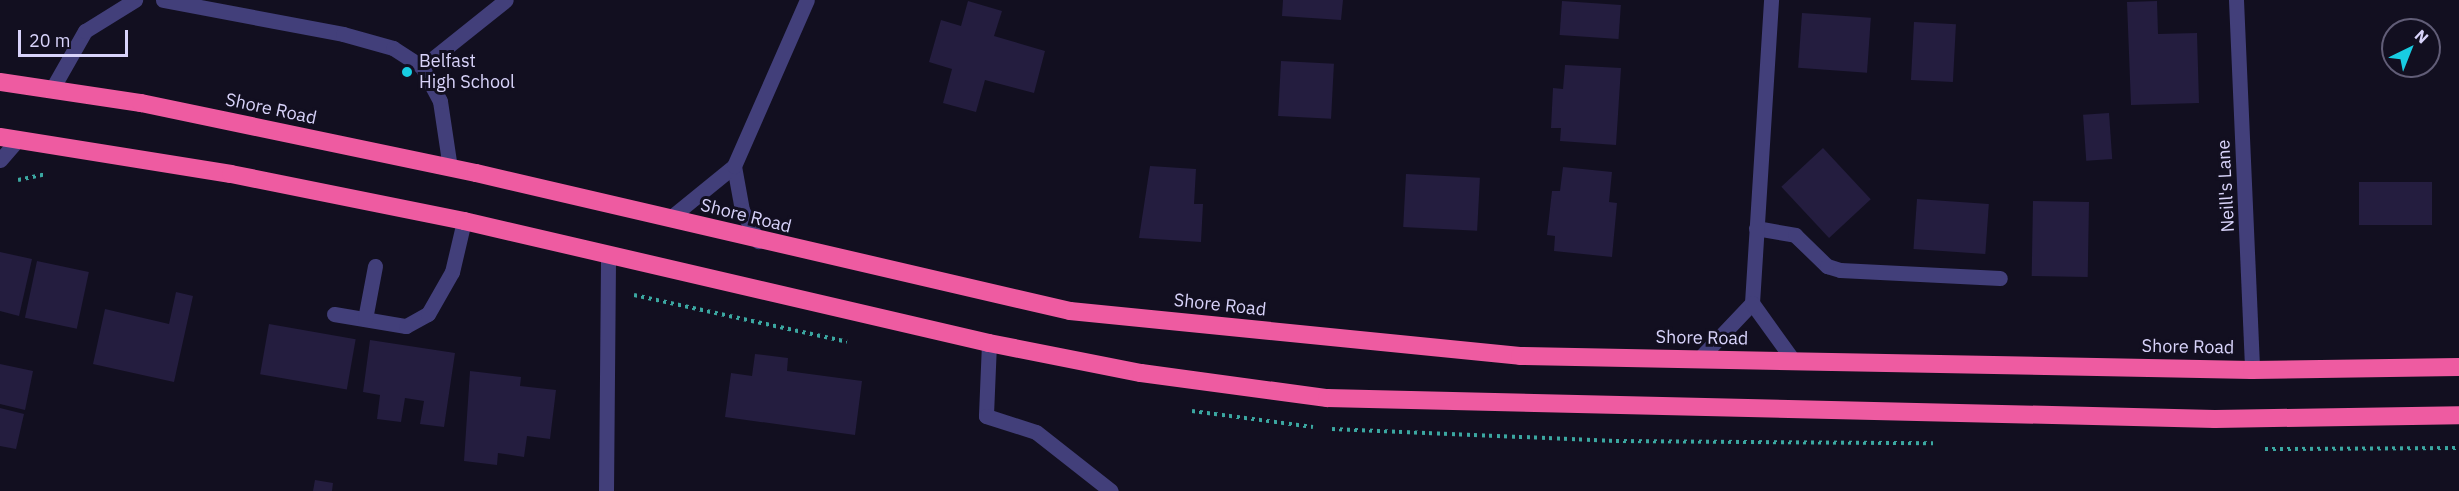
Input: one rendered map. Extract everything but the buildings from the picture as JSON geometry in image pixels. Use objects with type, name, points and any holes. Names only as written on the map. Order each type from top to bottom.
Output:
[{"type":"highway","name":"Shore Road","points":[[0,81],[52,89],[450,168],[670,218],[758,241],[1070,311],[1520,356],[2252,370],[2459,367]]},
{"type":"highway","points":[[0,137],[464,221],[990,343],[1141,373],[1327,398],[2215,419],[2459,415]]},
{"type":"street","points":[[162,0],[343,34],[393,48],[422,67],[440,101],[450,168]]},
{"type":"street","points":[[422,67],[506,0]]},
{"type":"street","points":[[670,218],[734,166],[807,0]]},
{"type":"street","points":[[1771,0],[1752,303],[1793,360]]},
{"type":"street","name":"Neill's Lane","points":[[2236,0],[2252,370]]},
{"type":"street","points":[[52,89],[85,31],[131,1]]},
{"type":"street","points":[[0,160],[18,139]]},
{"type":"street","points":[[734,166],[742,210],[758,241]]},
{"type":"street","points":[[334,314],[406,326],[428,314],[452,272],[464,221]]},
{"type":"street","points":[[1756,228],[1795,235],[1827,266],[1840,270],[2000,278]]},
{"type":"street","points":[[606,491],[608,256]]},
{"type":"street","points":[[365,319],[375,266]]},
{"type":"street","points":[[1699,359],[1752,303]]},
{"type":"street","points":[[990,343],[986,417],[1036,432],[1111,491]]},
{"type":"place","name":"Belfast High School","points":[[407,72]]}]
